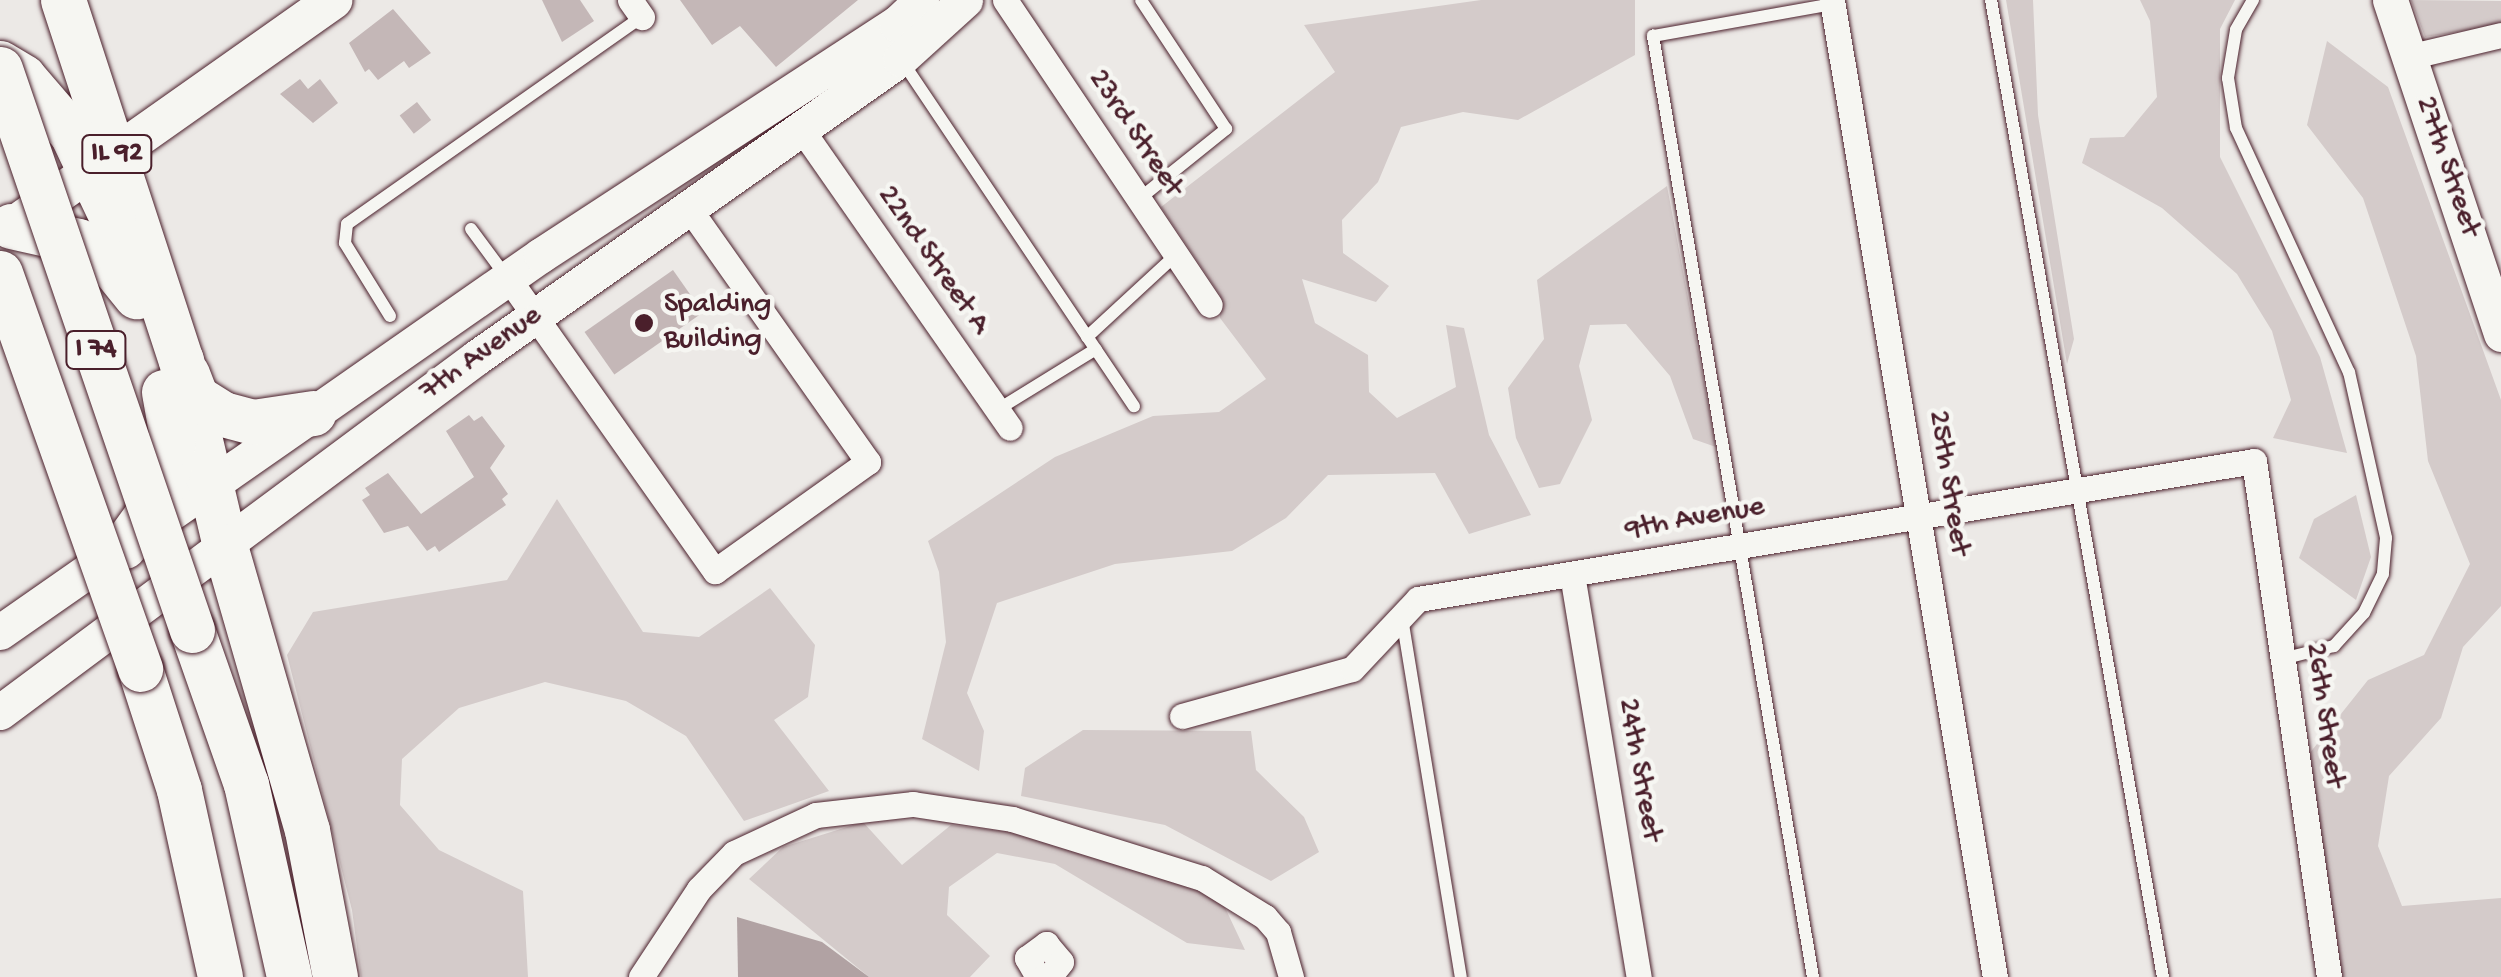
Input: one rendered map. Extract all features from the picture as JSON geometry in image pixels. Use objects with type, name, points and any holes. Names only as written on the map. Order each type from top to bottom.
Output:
[{"type":"highway","points":[[64,0],[174,443],[156,502],[124,546]]},
{"type":"highway","points":[[0,66],[51,104],[106,162],[196,397],[223,414],[252,422],[313,414]]},
{"type":"highway","name":"I 74","points":[[0,66],[246,784],[289,977]]},
{"type":"highway","points":[[6,230],[78,241],[106,260],[136,296]]},
{"type":"highway","name":"I 74","points":[[0,273],[179,790],[220,977]]},
{"type":"highway","points":[[182,360],[214,484],[225,546],[307,830],[334,977]]},
{"type":"main road","name":"IL 92","points":[[6,230],[334,0]]},
{"type":"main road","name":"7th Avenue","points":[[0,632],[508,278],[896,24],[922,0]]},
{"type":"main road","name":"7th Avenue","points":[[0,712],[534,318],[900,59],[965,0]]},
{"type":"main road","name":"27th Street","points":[[2390,0],[2501,334]]},
{"type":"street","name":"23rd Street","points":[[1005,0],[1210,305]]},
{"type":"street","name":"25th Street","points":[[1832,2],[1995,977]]},
{"type":"street","points":[[2408,57],[2501,35]]},
{"type":"street","name":"22nd Street A","points":[[802,130],[1004,419]]},
{"type":"street","points":[[508,278],[715,571],[868,462],[689,208]]},
{"type":"street","name":"9th Avenue","points":[[1182,716],[1352,669],[1400,611],[1441,594],[2254,461]]},
{"type":"street","name":"26th Street","points":[[2254,461],[2330,977]]},
{"type":"street","name":"24th Street","points":[[1572,574],[1639,977]]},
{"type":"street","points":[[640,977],[699,888],[734,853],[816,815],[913,804],[1012,819],[1202,878],[1265,916],[1289,965]]},
{"type":"lane","points":[[1139,199],[1226,129],[1141,0]]},
{"type":"lane","points":[[1991,0],[2082,488],[2163,977]]},
{"type":"lane","points":[[2253,0],[2236,30],[2228,78],[2236,128],[2349,372],[2386,538],[2383,574],[2364,613],[2334,646],[2282,659]]},
{"type":"lane","points":[[1813,977],[1652,36],[1832,2]]},
{"type":"lane","points":[[390,316],[345,243],[347,224],[636,9]]},
{"type":"lane","points":[[900,59],[1134,406]]},
{"type":"lane","points":[[471,229],[508,278]]},
{"type":"lane","points":[[1004,419],[1091,343],[1176,255]]},
{"type":"lane","points":[[1400,611],[1462,977]]},
{"type":"shaded area","points":[[1481,0],[1635,0],[1635,55],[1518,120],[1463,112],[1401,127],[1378,182],[1342,220],[1343,253],[1389,286],[1376,302],[1302,279],[1315,323],[1368,355],[1369,392],[1397,418],[1456,387],[1446,325],[1464,328],[1489,435],[1531,515],[1469,534],[1435,473],[1328,475],[1286,518],[1232,551],[1115,564],[997,603],[967,693],[984,731],[979,771],[922,739],[946,642],[939,572],[928,541],[1055,457],[1153,416],[1219,412],[1266,379],[1220,318],[1220,295],[1161,207],[1335,72],[1304,25]]},
{"type":"shaded area","points":[[2006,0],[2033,0],[2038,115],[2074,339],[2067,364]]},
{"type":"shaded area","points":[[2140,0],[2235,0],[2220,29],[2220,157],[2320,357],[2347,453],[2273,438],[2291,400],[2272,331],[2237,274],[2162,208],[2082,163],[2090,138],[2124,137],[2157,97],[2150,21]]},
{"type":"shaded area","points":[[2411,0],[2501,1],[2501,25],[2425,37]]},
{"type":"shaded area","points":[[2327,41],[2388,87],[2501,400],[2501,606],[2463,647],[2441,718],[2389,776],[2378,846],[2402,906],[2501,898],[2501,977],[2340,977],[2309,754],[2368,680],[2424,655],[2470,564],[2428,461],[2416,356],[2363,198],[2307,125]]},
{"type":"shaded area","points":[[1667,186],[1716,447],[1693,439],[1670,376],[1626,324],[1590,325],[1579,366],[1592,420],[1560,484],[1539,488],[1516,438],[1508,388],[1544,339],[1537,280]]},
{"type":"shaded area","points":[[2356,495],[2371,557],[2356,600],[2299,558],[2314,519]]},
{"type":"shaded area","points":[[557,499],[643,632],[699,637],[770,588],[815,645],[808,697],[774,720],[829,791],[744,821],[686,736],[626,701],[545,682],[459,708],[402,759],[400,805],[439,850],[523,891],[528,977],[361,977],[352,910],[287,655],[313,612],[507,580]]},
{"type":"shaded area","points":[[1083,730],[1251,731],[1256,770],[1304,817],[1319,852],[1271,881],[1165,825],[1021,796],[1025,768]]},
{"type":"shaded area","points":[[863,822],[902,865],[951,825],[1044,836],[1221,899],[1245,950],[1187,943],[1055,864],[997,853],[949,887],[947,915],[990,956],[970,977],[869,977],[749,879],[783,847]]},
{"type":"shaded area","points":[[737,917],[822,942],[869,977],[738,977]]},
{"type":"building","points":[[542,0],[580,0],[594,21],[562,42]]},
{"type":"building","points":[[680,0],[858,0],[776,67],[740,26],[712,45]]},
{"type":"building","points":[[393,9],[431,53],[409,68],[404,61],[378,80],[369,69],[365,72],[349,43]]},
{"type":"building","points":[[300,79],[308,89],[320,79],[338,103],[313,123],[280,94]]},
{"type":"building","points":[[417,102],[431,120],[414,134],[400,116]]},
{"type":"building","name":"Spalding Building","points":[[673,270],[703,313],[614,375],[585,332]]},
{"type":"building","points":[[469,415],[474,421],[482,416],[505,446],[490,468],[508,494],[502,499],[506,505],[439,552],[435,546],[427,551],[408,526],[384,533],[362,500],[370,495],[365,488],[388,473],[421,514],[474,477],[446,431]]},
{"type":"place","name":"Spalding Building","points":[[644,323]]}]
